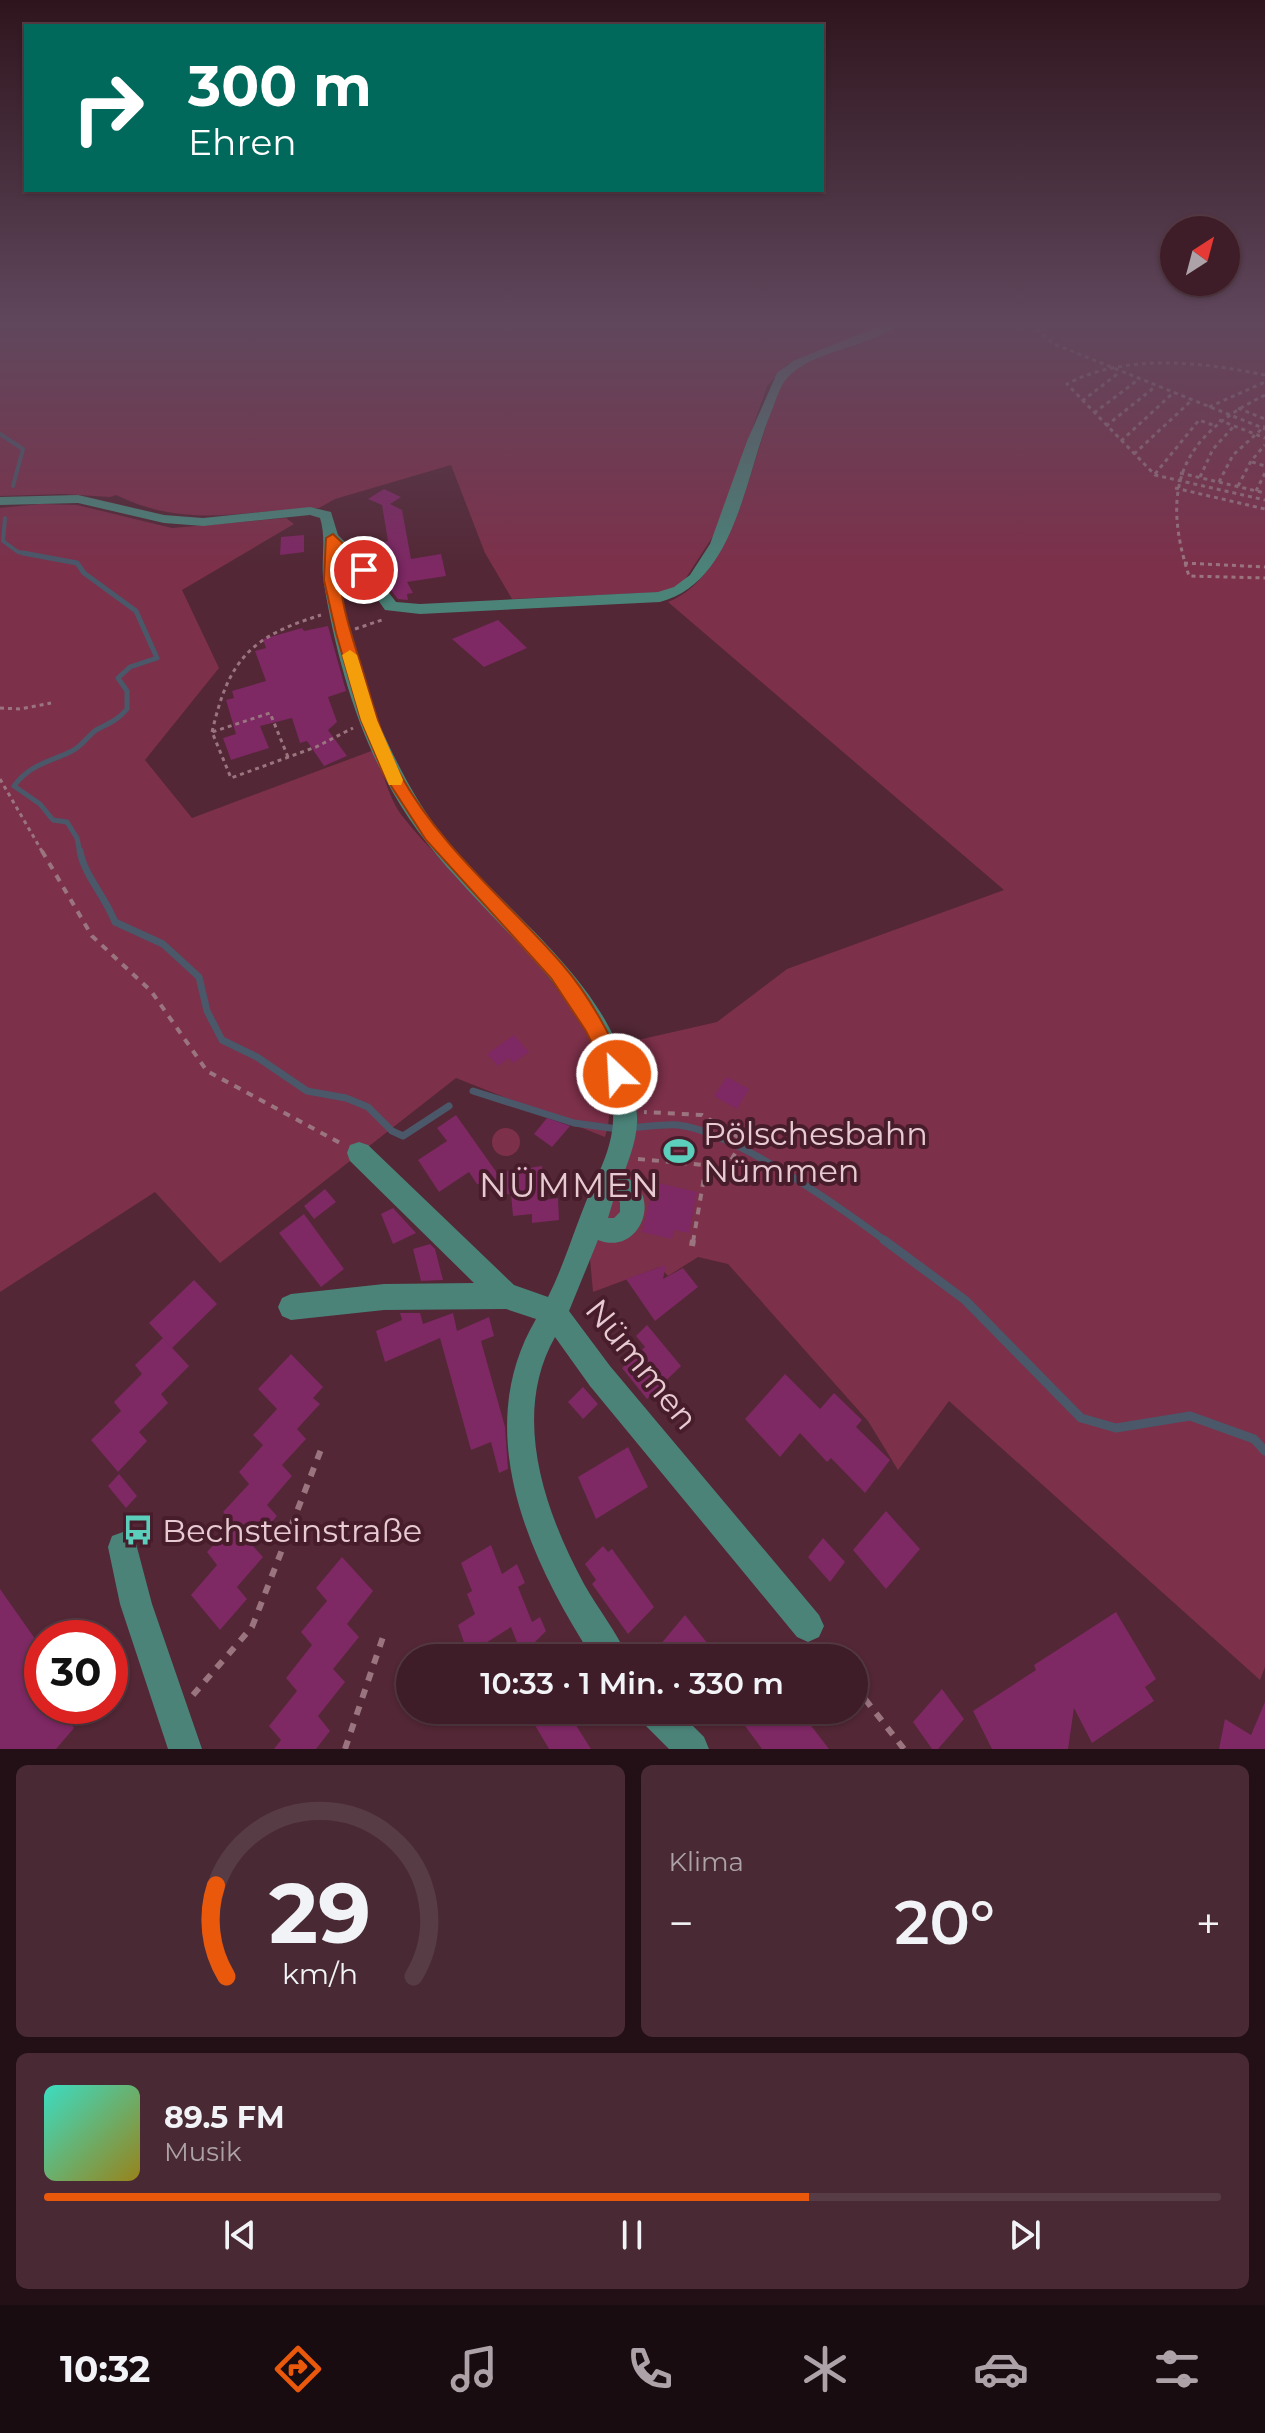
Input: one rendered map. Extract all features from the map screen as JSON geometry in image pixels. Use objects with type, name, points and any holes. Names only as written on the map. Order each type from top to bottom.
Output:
[{"type":"street","points":[[333,538],[364,570],[386,604],[409,609],[660,597],[684,589],[718,542],[769,407]]},
{"type":"street","points":[[0,501],[78,499],[164,519],[194,521],[310,511],[326,515],[333,538],[331,580],[343,633],[369,720],[408,804],[450,856],[558,972],[594,1025],[617,1074],[622,1131]]},
{"type":"street","name":"Nümmen","points":[[622,1131],[592,1223],[554,1312],[600,1376],[808,1626]]},
{"type":"street","points":[[359,1153],[506,1296]]},
{"type":"street","points":[[592,1223],[606,1231],[614,1231],[629,1223],[633,1215],[634,1207],[628,1192],[622,1187],[606,1184]]},
{"type":"street","points":[[291,1307],[384,1297],[506,1296],[554,1312],[526,1371],[520,1415],[522,1445],[536,1506],[560,1574],[603,1644]]},
{"type":"street","points":[[123,1547],[136,1604],[185,1749]]},
{"type":"street","points":[[668,1724],[692,1749]]},
{"type":"path","points":[[1088,407],[1155,474],[1265,500]]},
{"type":"path","points":[[1094,413],[1102,407]]},
{"type":"path","points":[[1106,426],[1130,407]]},
{"type":"path","points":[[1121,441],[1158,407]]},
{"type":"path","points":[[1134,454],[1185,407]]},
{"type":"path","points":[[1209,407],[1264,427]]},
{"type":"path","points":[[1241,407],[1213,425],[1189,453],[1175,488],[1174,529],[1189,576],[1265,578]]},
{"type":"path","points":[[1238,408],[1265,419]]},
{"type":"path","points":[[1155,474],[1181,438],[1199,420],[1213,425]]},
{"type":"path","points":[[1219,420],[1265,438]]},
{"type":"path","points":[[1200,478],[1213,449],[1234,426]]},
{"type":"path","points":[[1219,482],[1233,455],[1253,433],[1264,427]]},
{"type":"path","points":[[1238,486],[1251,461],[1265,445]]},
{"type":"path","points":[[1251,461],[1265,466]]},
{"type":"path","points":[[1180,473],[1265,493]]},
{"type":"path","points":[[1256,491],[1265,473]]},
{"type":"path","points":[[1175,488],[1265,509]]},
{"type":"path","points":[[1184,563],[1265,567]]},
{"type":"path","points":[[343,633],[409,609]]},
{"type":"path","points":[[339,610],[283,626],[249,646],[226,679],[212,732],[231,778],[288,757],[369,720]]},
{"type":"path","points":[[0,708],[20,709],[51,703]]},
{"type":"path","points":[[212,732],[270,713],[288,757]]},
{"type":"path","points":[[0,779],[92,936],[151,991],[207,1071],[359,1153]]},
{"type":"path","points":[[702,1115],[743,1140],[727,1167],[706,1165],[622,1131],[702,1115]]},
{"type":"path","points":[[692,1246],[706,1165]]},
{"type":"path","points":[[173,1718],[252,1627],[322,1447]]},
{"type":"path","points":[[345,1749],[385,1631]]},
{"type":"path","points":[[868,1703],[904,1749]]},
{"type":"shaded area","points":[[0,407],[760,407],[717,530],[682,584],[665,592],[512,599],[485,553],[451,465],[335,499],[319,508],[240,514],[167,512],[116,495],[0,496]]},
{"type":"shaded area","points":[[772,407],[1265,407],[1265,1667],[1260,1680],[949,1401],[898,1470],[868,1421],[728,1264],[698,1257],[668,1276],[660,1267],[593,1292],[590,1258],[619,1177],[616,1045],[717,1022],[787,969],[1004,890],[668,602],[689,589],[707,571],[722,547],[745,493]]},
{"type":"shaded area","points":[[41,504],[77,505],[172,528],[286,518],[294,524],[182,590],[219,668],[145,760],[192,818],[374,750],[390,794],[403,817],[539,966],[572,1010],[596,1053],[609,1096],[605,1137],[456,1078],[220,1263],[155,1192],[0,1292],[0,508]]},
{"type":"shaded area","points":[[506,1128],[516,1132],[520,1142],[516,1152],[506,1156],[496,1152],[492,1142],[496,1132]]},
{"type":"building","points":[[384,489],[401,497],[390,504],[402,510],[411,559],[441,554],[446,576],[407,582],[413,593],[407,594],[408,600],[398,599],[385,583],[394,580],[384,542],[388,541],[382,505],[368,499]]},
{"type":"building","points":[[304,535],[304,552],[280,555],[281,537]]},
{"type":"building","points":[[498,620],[527,648],[484,667],[452,639]]},
{"type":"building","points":[[328,626],[346,691],[328,697],[337,722],[328,730],[347,756],[324,766],[307,741],[300,743],[292,718],[260,726],[269,748],[231,760],[223,738],[236,734],[226,700],[234,698],[232,691],[266,681],[255,651],[266,648],[263,639],[302,628],[304,631]]},
{"type":"building","points":[[514,1035],[529,1052],[513,1063],[509,1058],[498,1066],[487,1054]]},
{"type":"building","points":[[637,1053],[646,1075],[632,1080],[625,1057]]},
{"type":"building","points":[[727,1077],[749,1089],[737,1109],[714,1096]]},
{"type":"building","points":[[456,1115],[497,1173],[542,1166],[544,1200],[558,1198],[559,1220],[532,1223],[532,1214],[513,1216],[511,1194],[497,1195],[497,1183],[477,1184],[469,1172],[439,1192],[418,1160],[447,1141],[437,1128]]},
{"type":"building","points":[[547,1118],[570,1126],[552,1147],[534,1134]]},
{"type":"building","points":[[654,1182],[697,1192],[689,1233],[674,1230],[672,1239],[642,1232]]},
{"type":"building","points":[[325,1189],[336,1202],[314,1219],[304,1206]]},
{"type":"building","points":[[393,1208],[416,1233],[393,1244],[381,1214]]},
{"type":"building","points":[[304,1214],[344,1269],[321,1287],[279,1233]]},
{"type":"building","points":[[430,1244],[435,1249],[443,1280],[421,1281],[413,1249]]},
{"type":"building","points":[[666,1265],[663,1279],[683,1268],[698,1287],[655,1321],[626,1279]]},
{"type":"building","points":[[194,1280],[217,1304],[172,1348],[149,1323]]},
{"type":"building","points":[[400,1313],[420,1313],[423,1324],[453,1313],[457,1331],[489,1317],[494,1336],[481,1341],[505,1427],[508,1469],[499,1473],[491,1442],[471,1450],[440,1338],[385,1362],[376,1331],[402,1320]]},
{"type":"building","points":[[647,1325],[681,1366],[647,1399],[622,1368],[645,1347],[636,1336]]},
{"type":"building","points":[[163,1338],[189,1366],[161,1394],[168,1403],[139,1432],[147,1441],[118,1472],[91,1440],[121,1411],[114,1402],[142,1374],[135,1365]]},
{"type":"building","points":[[291,1354],[323,1387],[313,1398],[320,1404],[297,1429],[306,1439],[282,1465],[292,1476],[267,1505],[277,1516],[252,1545],[263,1557],[237,1587],[247,1599],[220,1630],[191,1595],[217,1565],[207,1552],[233,1523],[223,1512],[249,1484],[239,1472],[263,1445],[253,1435],[277,1409],[258,1389]]},
{"type":"building","points":[[785,1374],[820,1409],[834,1393],[862,1420],[856,1427],[890,1460],[865,1493],[831,1458],[827,1462],[800,1433],[780,1457],[745,1419]]},
{"type":"building","points":[[583,1387],[598,1404],[583,1419],[568,1402]]},
{"type":"building","points":[[628,1447],[648,1487],[596,1519],[578,1477]]},
{"type":"building","points":[[119,1474],[137,1496],[126,1508],[108,1486]]},
{"type":"building","points":[[886,1511],[920,1549],[886,1589],[853,1550]]},
{"type":"building","points":[[823,1538],[845,1562],[830,1582],[808,1557]]},
{"type":"building","points":[[491,1545],[502,1574],[517,1564],[525,1583],[518,1587],[532,1622],[540,1617],[546,1631],[533,1644],[518,1644],[511,1627],[484,1644],[465,1644],[458,1625],[475,1614],[467,1594],[472,1591],[461,1563]]},
{"type":"building","points":[[603,1546],[608,1552],[612,1549],[654,1607],[628,1634],[592,1584],[596,1580],[585,1564]]},
{"type":"building","points":[[342,1557],[373,1591],[347,1624],[359,1637],[333,1669],[345,1682],[318,1716],[330,1731],[316,1749],[274,1749],[281,1740],[269,1726],[297,1691],[286,1678],[312,1645],[301,1632],[327,1601],[316,1588]]},
{"type":"building","points":[[0,1589],[24,1623],[24,1724],[71,1724],[74,1728],[56,1749],[0,1749]]},
{"type":"building","points":[[1116,1612],[1156,1679],[1145,1687],[1154,1701],[1092,1743],[1074,1708],[1068,1749],[992,1749],[973,1711],[1036,1670],[1034,1665]]},
{"type":"building","points":[[685,1615],[708,1644],[661,1644]]},
{"type":"building","points":[[942,1689],[964,1719],[938,1749],[932,1749],[913,1722]]},
{"type":"building","points":[[1265,1702],[1265,1749],[1219,1749],[1225,1719],[1251,1735]]},
{"type":"building","points":[[534,1724],[575,1724],[591,1749],[549,1749]]},
{"type":"building","points":[[744,1724],[810,1724],[829,1749],[762,1749]]},
{"type":"waterway","points":[[0,434],[23,449],[13,486]]},
{"type":"waterway","points":[[5,518],[3,541],[18,552],[34,555]]},
{"type":"waterway","points":[[23,553],[77,563],[84,573],[136,611],[157,658],[130,667],[118,678],[127,691],[127,709],[120,716],[96,730],[75,749],[34,768],[14,786],[40,804],[53,820],[67,822],[77,838],[80,853]]},
{"type":"waterway","points":[[80,851],[86,869],[115,922],[163,944],[199,977],[207,1011],[222,1040],[257,1057],[307,1091],[346,1098],[368,1107],[392,1131],[403,1136],[449,1106]]},
{"type":"waterway","points":[[473,1091],[574,1123],[618,1129]]},
{"type":"waterway","points":[[629,1128],[678,1125],[727,1141],[786,1173],[887,1242]]},
{"type":"waterway","points":[[884,1240],[965,1300],[1081,1418],[1116,1428],[1190,1416],[1254,1439],[1265,1451]]},
{"type":"slow traffic","points":[[350,655],[369,720],[395,780]]},
{"type":"place","name":"Pölschesbahn Nümmen","points":[[679,1151]]},
{"type":"place","name":"Bechsteinstraße","points":[[138,1530]]},
{"type":"district","name":"NÜMMEN","points":[[570,1185]]},
{"type":"route","points":[[364,570],[333,538],[331,580],[343,633],[369,720],[392,775],[408,804],[432,835],[558,972],[594,1025],[617,1074]]}]
